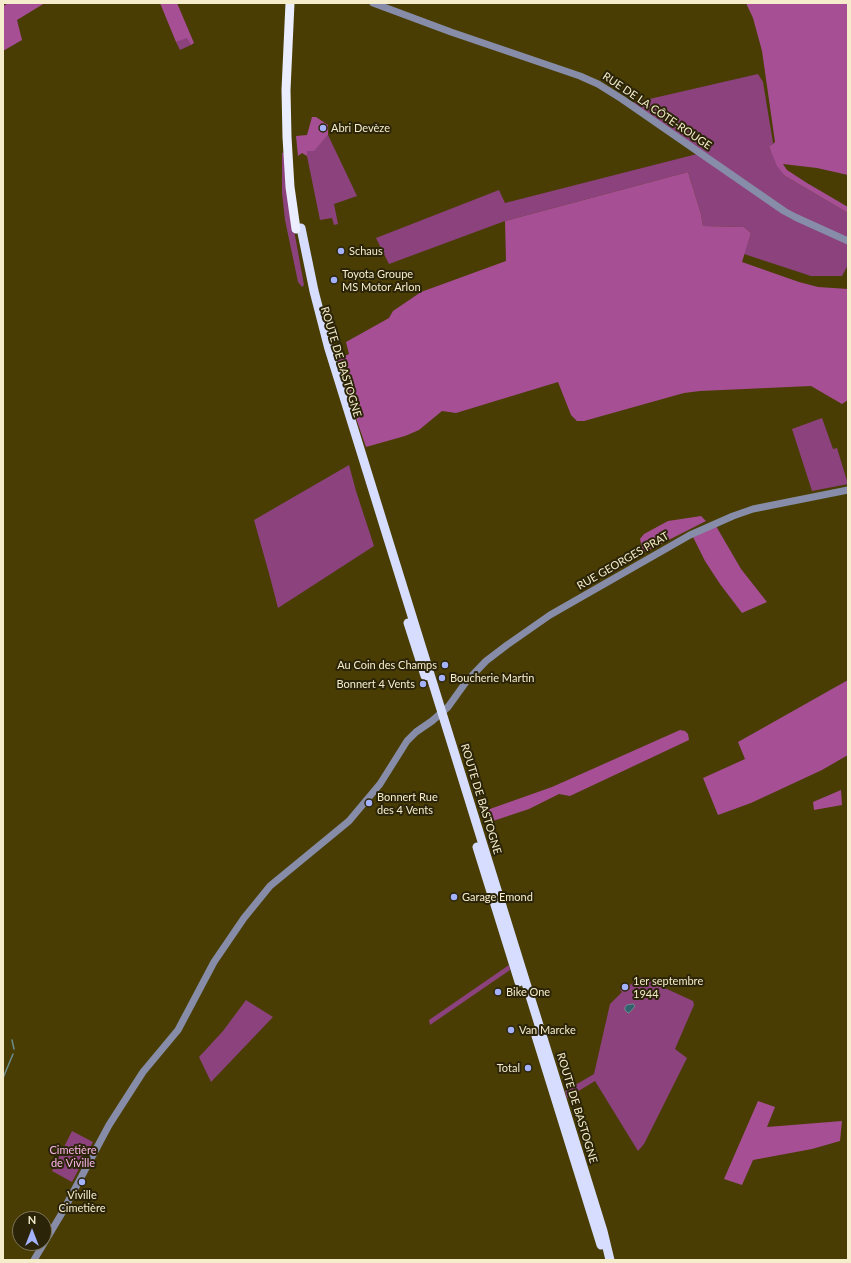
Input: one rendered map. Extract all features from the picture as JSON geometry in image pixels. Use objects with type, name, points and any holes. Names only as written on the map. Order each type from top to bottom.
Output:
[{"type":"highway","name":"ROUTE DE BASTOGNE","points":[[290,3],[286,90],[287,137],[290,187],[298,228]]},
{"type":"highway","name":"ROUTE DE BASTOGNE","points":[[296,3],[292,90],[292,137],[298,228]]},
{"type":"main road","name":"ROUTE DE BASTOGNE","points":[[298,228],[303,269],[315,320],[372,499],[402,604],[440,714],[603,1231],[610,1260]]},
{"type":"main road","name":"ROUTE DE BASTOGNE","points":[[440,714],[605,1260]]},
{"type":"main road","points":[[603,1231],[615,1260]]},
{"type":"street","name":"RUE DE LA CÔTE-ROUGE","points":[[373,3],[451,32],[580,76],[598,84],[784,211],[848,241]]},
{"type":"street","name":"RUE GEORGES PRAT","points":[[34,1260],[109,1125],[143,1072],[178,1030],[214,962],[244,918],[270,886],[349,821],[380,784],[408,741],[416,732],[448,707],[466,682],[486,661],[550,615],[690,535],[752,509],[848,490]]},
{"type":"green space","points":[[187,37],[191,45],[180,50],[176,42]]},
{"type":"green space","points":[[758,74],[763,82],[773,143],[769,148],[785,176],[848,213],[848,238],[794,214],[632,103]]},
{"type":"green space","points":[[328,135],[357,196],[334,204],[338,224],[334,225],[332,218],[320,220],[307,156],[307,151],[314,150]]},
{"type":"green space","points":[[282,153],[284,153],[290,208],[304,285],[302,287],[298,282],[285,220],[282,193]]},
{"type":"green space","points":[[697,154],[790,218],[848,243],[848,265],[842,276],[811,276],[744,254],[751,233],[744,227],[703,226],[701,214],[688,172],[505,221],[389,264],[376,238],[499,190],[505,203]]},
{"type":"green space","points":[[822,418],[833,449],[837,448],[848,484],[812,491],[792,429]]},
{"type":"green space","points":[[349,465],[374,546],[278,608],[254,520]]},
{"type":"green space","points":[[509,965],[510,970],[430,1025],[429,1020]]},
{"type":"green space","points":[[641,977],[693,1001],[694,1005],[675,1049],[687,1058],[644,1144],[638,1151],[595,1081],[567,1098],[565,1091],[594,1074],[610,1004],[622,992],[620,990],[627,983],[630,985]]},
{"type":"green space","points":[[246,1000],[273,1017],[211,1082],[199,1057],[223,1031]]},
{"type":"green space","name":"Cimetière de Viville","points":[[72,1131],[93,1142],[72,1182],[52,1171]]},
{"type":"shaded area","points":[[9,3],[45,3],[17,20],[22,40],[3,51],[3,6]]},
{"type":"shaded area","points":[[160,3],[177,3],[194,43],[191,45],[187,38],[176,42]]},
{"type":"shaded area","points":[[746,3],[848,3],[848,175],[817,168],[783,164],[787,170],[848,207],[848,213],[785,176],[777,166],[769,147],[775,142],[762,51],[753,18]]},
{"type":"shaded area","points":[[312,117],[316,117],[328,125],[328,135],[314,151],[307,151],[307,156],[302,153],[298,156],[296,136],[307,135]]},
{"type":"shaded area","points":[[688,172],[701,214],[703,226],[744,227],[751,233],[742,262],[818,287],[848,289],[848,400],[842,404],[811,386],[700,391],[684,393],[584,421],[577,421],[571,415],[558,382],[456,413],[442,411],[419,430],[405,436],[366,447],[336,360],[349,354],[346,342],[389,318],[393,311],[421,292],[506,261],[505,221]]},
{"type":"shaded area","points":[[701,516],[706,521],[643,553],[640,539],[644,534],[668,521]]},
{"type":"shaded area","points":[[716,526],[741,569],[767,602],[742,613],[720,584],[705,561],[693,537]]},
{"type":"shaded area","points":[[848,680],[848,755],[822,770],[751,803],[718,815],[703,778],[745,759],[738,742]]},
{"type":"shaded area","points":[[680,730],[685,731],[688,734],[689,740],[570,796],[559,794],[529,809],[487,823],[485,817],[487,810],[552,787]]},
{"type":"shaded area","points":[[841,790],[842,805],[814,810],[813,802]]},
{"type":"shaded area","points":[[758,1101],[775,1107],[767,1127],[842,1121],[840,1141],[812,1149],[753,1160],[742,1185],[724,1179]]},
{"type":"water","points":[[633,1004],[635,1006],[628,1013],[625,1010],[625,1007]]},
{"type":"waterway","points":[[12,1040],[14,1049]]},
{"type":"waterway","points":[[3,1078],[13,1054]]},
{"type":"place","name":"Abri Devèze","points":[[323,128]]},
{"type":"place","name":"Schaus","points":[[341,251]]},
{"type":"place","name":"Toyota Groupe MS Motor Arlon","points":[[334,280]]},
{"type":"place","name":"Au Coin des Champs","points":[[445,665]]},
{"type":"place","name":"Boucherie Martin","points":[[442,678]]},
{"type":"place","name":"Bonnert 4 Vents","points":[[423,684]]},
{"type":"place","name":"Bonnert Rue des 4 Vents","points":[[369,803]]},
{"type":"place","name":"Garage Emond","points":[[454,897]]},
{"type":"place","name":"1er septembre 1944","points":[[625,987]]},
{"type":"place","name":"Bike One","points":[[498,992]]},
{"type":"place","name":"Van Marcke","points":[[511,1030]]},
{"type":"place","name":"Total","points":[[528,1068]]},
{"type":"place","name":"Viville Cimetière","points":[[82,1182]]}]
